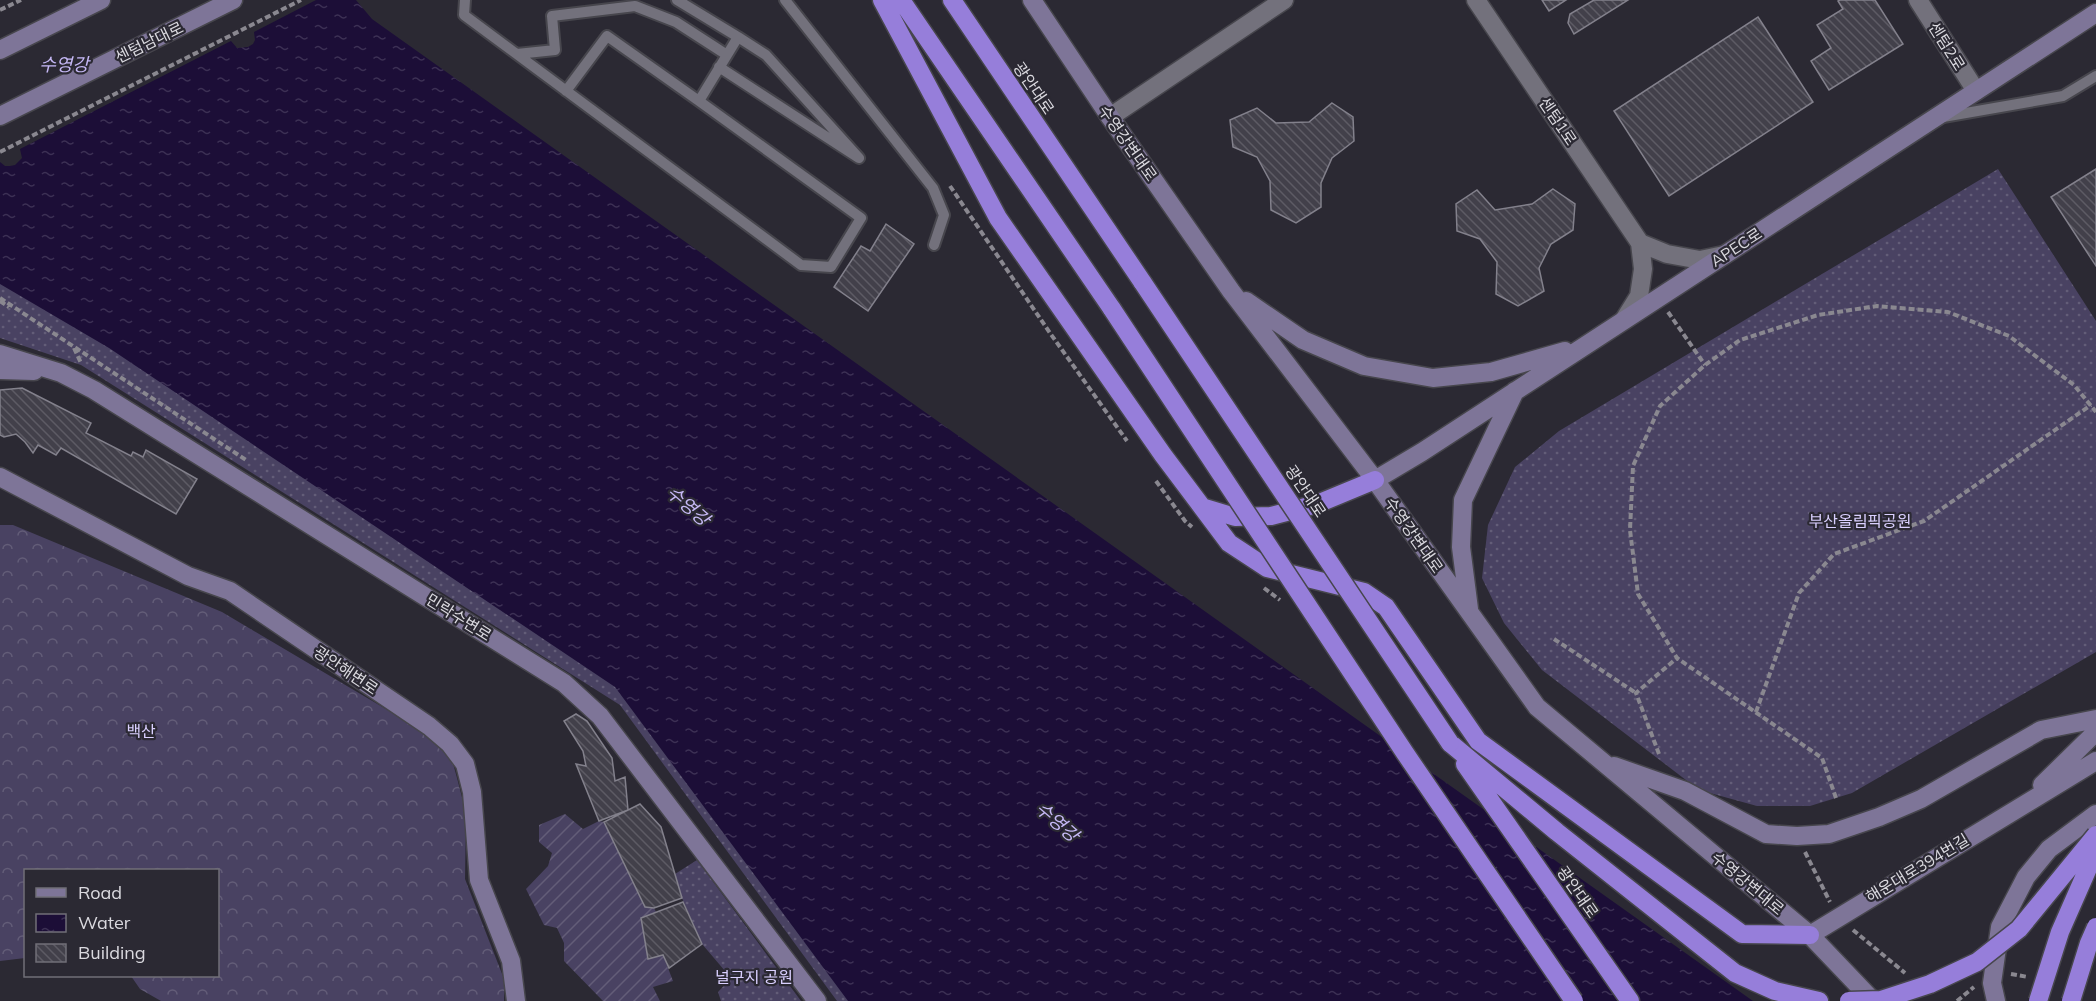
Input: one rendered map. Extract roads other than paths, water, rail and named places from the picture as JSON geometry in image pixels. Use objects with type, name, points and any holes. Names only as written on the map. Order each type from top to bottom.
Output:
[{"type":"highway","points":[[882,0],[998,218],[1163,455],[1229,543],[1267,568],[1364,592],[1386,607],[1478,741],[1742,934],[1810,934]]},
{"type":"highway","points":[[901,0],[1112,309],[1406,753],[1574,1001]]},
{"type":"highway","name":"광안대로","points":[[952,0],[1450,743],[1630,1001]]},
{"type":"highway","points":[[1202,507],[1235,517],[1271,516],[1317,504],[1375,480]]},
{"type":"highway","points":[[1450,743],[1557,832],[1735,973],[1775,991],[1819,1001]]},
{"type":"highway","points":[[1849,1001],[1881,1000],[1930,984],[1977,962],[2019,929],[2096,835]]},
{"type":"highway","points":[[2038,1001],[2060,932],[2096,850]]},
{"type":"highway","points":[[2071,1001],[2096,927]]},
{"type":"main road","points":[[0,50],[101,0]]},
{"type":"main road","name":"센텀남대로","points":[[0,116],[233,0]]},
{"type":"main road","name":"수영강변대로","points":[[1032,0],[1231,291],[1375,480],[1537,707],[1810,934],[1873,1001]]},
{"type":"main road","name":"APEC로","points":[[1375,480],[1422,452],[2096,14]]},
{"type":"main road","points":[[1231,291],[1313,345],[1364,366],[1433,378],[1491,372],[1584,345]]},
{"type":"main road","name":"민락수변로","points":[[0,354],[61,373],[94,390],[564,682],[600,716],[818,1001]]},
{"type":"main road","points":[[0,370],[61,373]]},
{"type":"main road","points":[[1469,614],[1461,547],[1463,500],[1515,390]]},
{"type":"main road","name":"광안해변로","points":[[0,477],[188,576],[230,591],[429,726],[450,744],[465,764],[472,792],[479,880],[511,961],[516,1001]]},
{"type":"main road","points":[[1604,763],[1685,791],[1766,834],[1797,836],[1829,834],[1879,817],[1921,799],[2041,730],[2096,720]]},
{"type":"main road","name":"해운대로394번길","points":[[2024,804],[2096,732]]},
{"type":"main road","name":"해운대로394번길","points":[[1810,934],[2096,761]]},
{"type":"main road","name":"해운대로394번길","points":[[2024,804],[2096,769]]},
{"type":"main road","points":[[1996,1001],[1992,983],[2000,927],[2026,877],[2049,849],[2096,814]]},
{"type":"street","points":[[1110,117],[1284,0]]},
{"type":"street","name":"센텀1로","points":[[1476,0],[1640,243]]},
{"type":"street","name":"센텀2로","points":[[1918,0],[1976,91]]},
{"type":"street","points":[[1624,320],[1639,296],[1643,269],[1640,243],[1667,254],[1700,260],[1724,255]]},
{"type":"lane","points":[[465,0],[464,15],[566,91],[801,265],[831,267],[861,218],[607,36],[566,91]]},
{"type":"lane","points":[[677,0],[766,55],[859,158],[719,67]]},
{"type":"lane","points":[[785,0],[933,188],[944,215],[934,245]]},
{"type":"lane","points":[[517,54],[555,50],[552,16],[635,6],[676,22],[727,55]]},
{"type":"lane","points":[[699,101],[738,36]]},
{"type":"lane","points":[[1934,119],[2063,96],[2096,76]]},
{"type":"water","name":"수영강","points":[[0,0],[356,0],[372,19],[1753,1001],[848,1001],[615,687],[109,348],[0,284]]},
{"type":"park label","name":"부산올림픽공원","points":[[1860,521]]},
{"type":"park label","name":"백산","points":[[141,731]]},
{"type":"park label","name":"널구지 공원","points":[[754,977]]}]
